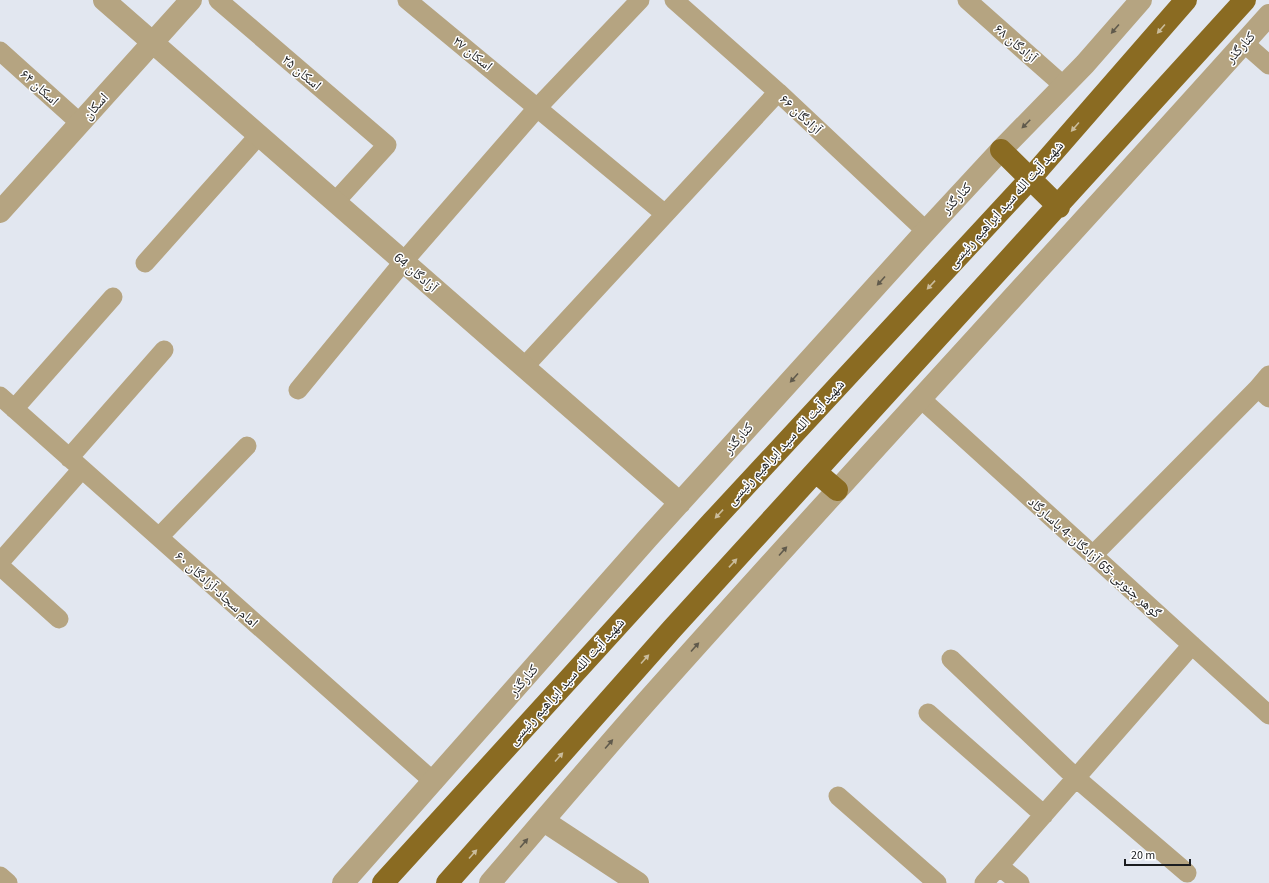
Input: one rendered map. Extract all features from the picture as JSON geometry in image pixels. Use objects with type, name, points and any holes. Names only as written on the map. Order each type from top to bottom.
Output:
[{"type":"main road","name":"شهید آیت الله سید ابراهیم رئیسی","points":[[383,883],[712,522],[1030,179],[1186,0]]},
{"type":"main road","points":[[447,883],[672,629],[1059,207],[1246,0]]},
{"type":"main road","points":[[1001,150],[1059,207]]},
{"type":"main road","points":[[816,472],[837,490]]},
{"type":"street","name":"آزادگان 64","points":[[104,0],[680,503]]},
{"type":"street","name":"اسکان","points":[[3,204],[80,123],[191,0]]},
{"type":"street","name":"اسکان ۲۵","points":[[218,0],[387,145],[335,202]]},
{"type":"street","name":"اسکان ۲۷","points":[[408,0],[665,214]]},
{"type":"street","points":[[298,390],[404,261],[538,107],[640,0]]},
{"type":"street","name":"آزادگان ۶۸","points":[[967,0],[1064,86]]},
{"type":"street","name":"کنارگذر","points":[[343,883],[680,503],[926,231],[1001,150],[1064,86],[1141,0]]},
{"type":"street","name":"آزادگان ۶۶","points":[[684,3],[926,231]]},
{"type":"street","name":"کنارگذر","points":[[490,883],[645,703],[920,398],[1138,161],[1269,15]]},
{"type":"street","points":[[1244,43],[1269,66]]},
{"type":"street","name":"اسکان ۶۴","points":[[0,51],[80,123]]},
{"type":"street","points":[[524,367],[778,92]]},
{"type":"street","points":[[145,263],[259,135]]},
{"type":"street","points":[[14,409],[113,297]]},
{"type":"street","points":[[0,562],[164,350]]},
{"type":"street","points":[[1093,555],[1265,387]]},
{"type":"street","name":"امام سجاد-آزادگان ۶۰","points":[[0,396],[434,782]]},
{"type":"street","name":"گوهر جنوبی-65 آزادگان-4 پاسارگاد","points":[[920,398],[1269,715]]},
{"type":"street","points":[[159,538],[247,446]]},
{"type":"street","points":[[0,566],[59,619]]},
{"type":"street","points":[[984,883],[1192,645]]},
{"type":"street","points":[[951,659],[1076,778],[1187,873]]},
{"type":"street","points":[[928,713],[1044,815]]},
{"type":"street","points":[[838,796],[937,883]]},
{"type":"street","points":[[544,820],[638,883]]},
{"type":"street","points":[[999,866],[1020,883]]},
{"type":"street","points":[[0,876],[8,883]]}]
